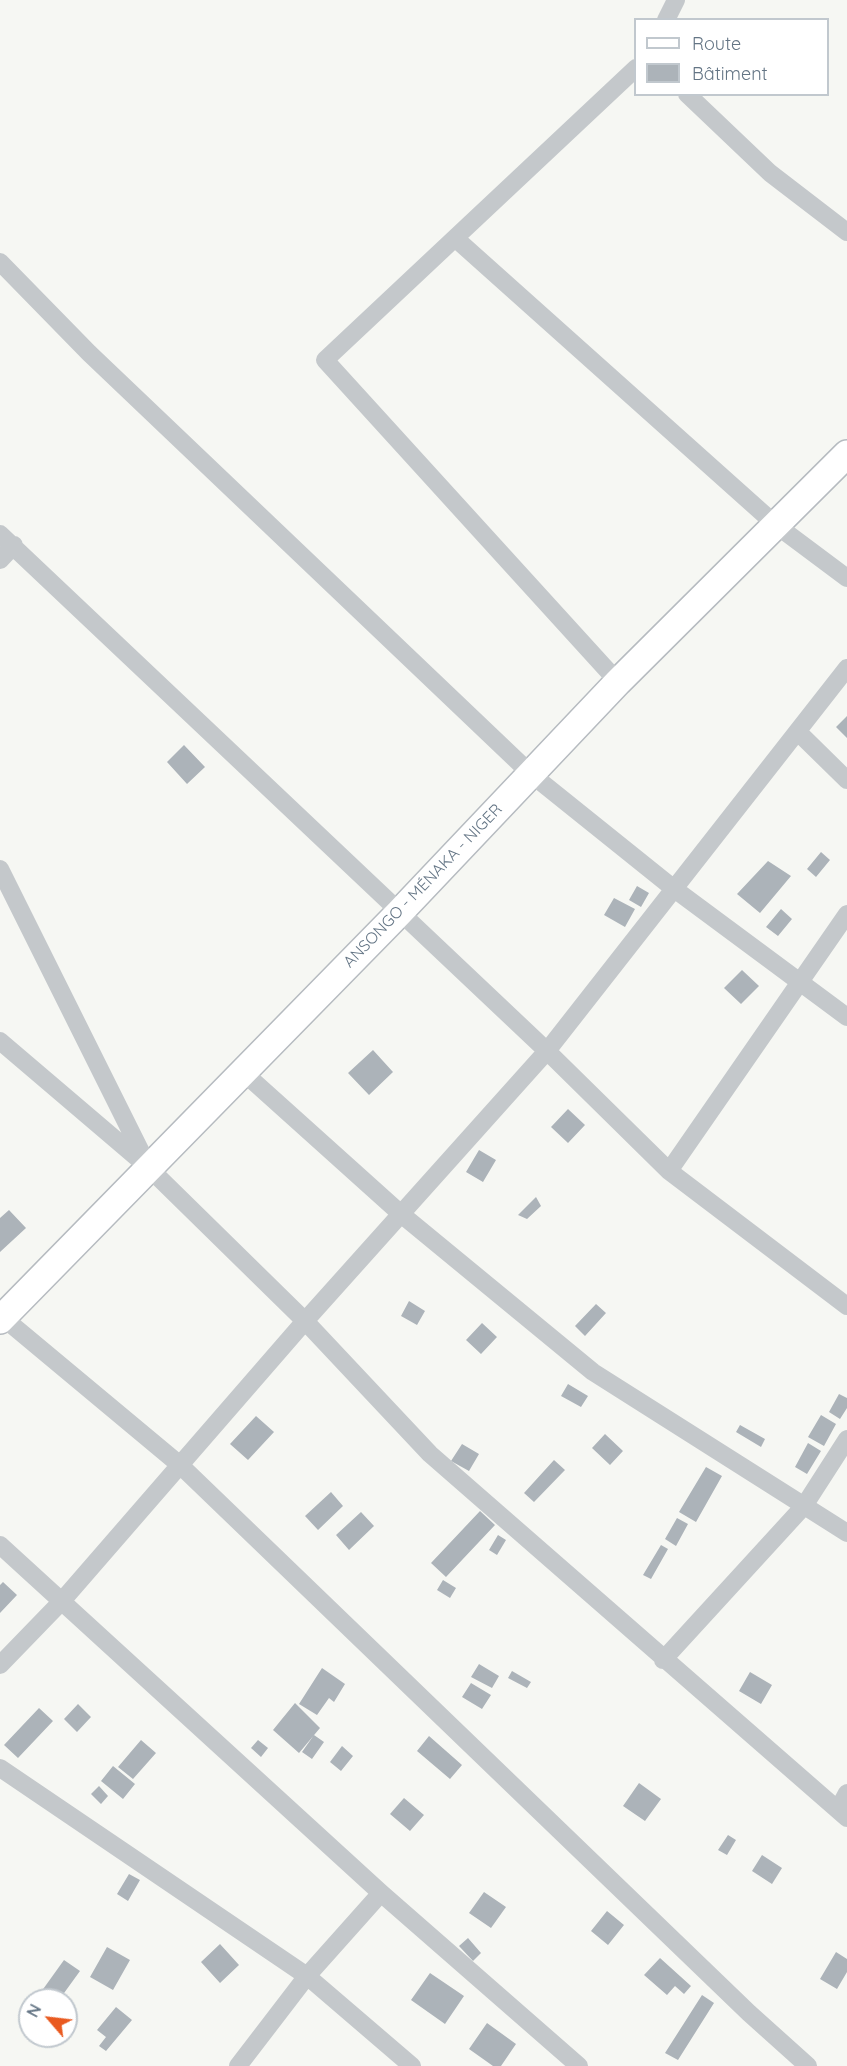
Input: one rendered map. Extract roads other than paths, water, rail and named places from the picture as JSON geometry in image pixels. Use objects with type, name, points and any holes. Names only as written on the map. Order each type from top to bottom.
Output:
[{"type":"main road","name":"ANSONGO - MÉNAKA - NIGER","points":[[1,1317],[399,913],[618,682],[847,454]]},
{"type":"street","points":[[667,18],[676,0]]},
{"type":"street","points":[[618,682],[325,360],[634,70]]},
{"type":"street","points":[[689,96],[770,173],[847,232]]},
{"type":"street","points":[[455,238],[776,525],[847,578]]},
{"type":"street","points":[[0,262],[89,353],[531,774],[674,888],[847,1017]]},
{"type":"street","points":[[0,560],[7,540],[547,1051],[669,1171],[847,1306]]},
{"type":"street","points":[[0,1665],[61,1602],[305,1321],[547,1051],[847,669]]},
{"type":"street","points":[[798,732],[847,780]]},
{"type":"street","points":[[0,869],[149,1168]]},
{"type":"street","points":[[669,1171],[847,914]]},
{"type":"street","points":[[0,1041],[149,1168],[305,1321],[430,1454],[663,1660],[843,1814],[847,1793]]},
{"type":"street","points":[[243,1072],[401,1214],[593,1372],[847,1533]]},
{"type":"street","points":[[1,1317],[180,1465],[749,2013],[808,2066]]},
{"type":"street","points":[[663,1660],[804,1506],[847,1439]]},
{"type":"street","points":[[0,1545],[381,1893],[579,2066]]},
{"type":"street","points":[[0,1768],[307,1976],[412,2066]]},
{"type":"street","points":[[238,2066],[307,1976],[381,1893]]}]
